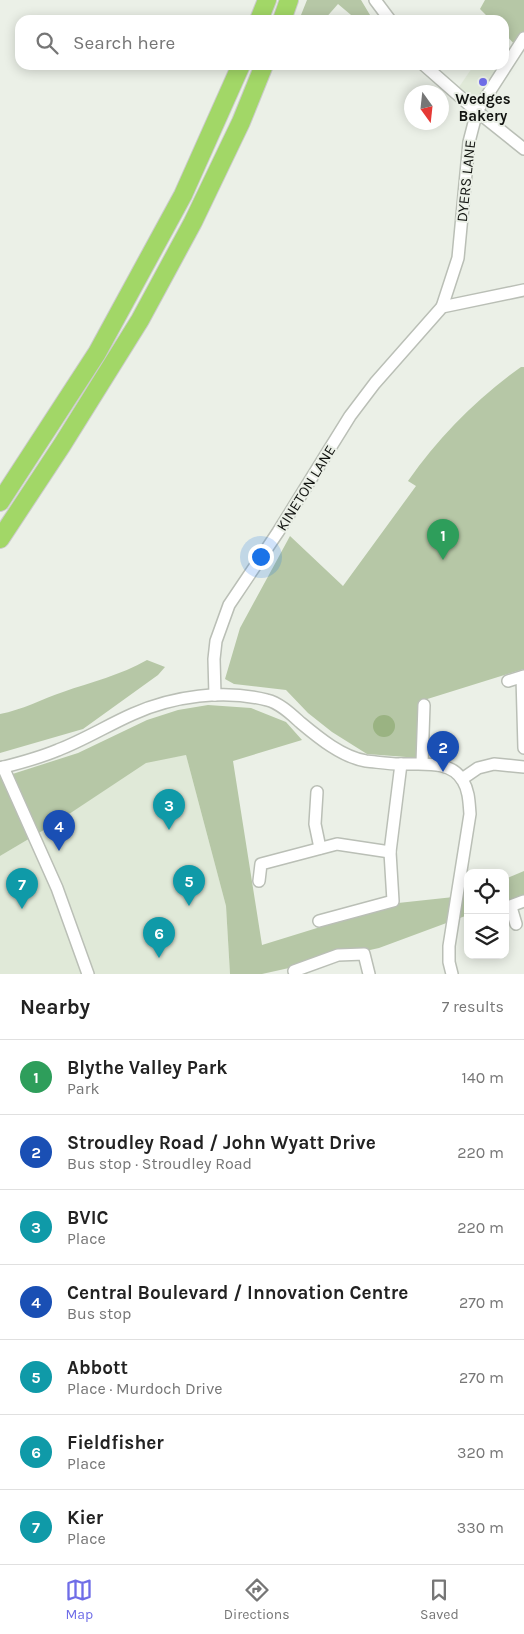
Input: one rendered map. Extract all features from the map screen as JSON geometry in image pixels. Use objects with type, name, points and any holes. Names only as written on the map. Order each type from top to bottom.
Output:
[{"type":"highway","points":[[261,15],[267,0]]},
{"type":"highway","points":[[284,15],[289,0]]},
{"type":"highway","points":[[0,502],[97,353],[183,196],[239,70]]},
{"type":"highway","points":[[0,539],[62,445],[140,320],[193,222],[233,138],[262,70]]},
{"type":"street","points":[[375,0],[386,15]]},
{"type":"street","name":"DYERS LANE","points":[[509,61],[524,38]]},
{"type":"street","points":[[430,70],[476,111],[524,149]]},
{"type":"street","name":"DYERS LANE","points":[[442,307],[458,258],[468,142],[476,111],[503,70]]},
{"type":"street","points":[[442,307],[524,290]]},
{"type":"street","name":"KINETON LANE","points":[[215,695],[214,659],[216,641],[229,605],[278,532],[350,416],[375,383],[442,307]]},
{"type":"street","points":[[508,681],[523,677],[524,748]]},
{"type":"street","points":[[88,974],[54,879],[1,767],[58,751],[152,706],[170,701],[215,695],[234,695],[270,700],[338,750],[364,760],[444,766],[462,779],[468,793],[470,814],[449,946],[449,962],[452,974]]},
{"type":"street","points":[[422,764],[424,705]]},
{"type":"street","points":[[319,921],[392,901],[390,852],[401,764]]},
{"type":"street","points":[[462,779],[478,768],[494,764],[524,767]]},
{"type":"street","points":[[317,792],[315,824],[320,848]]},
{"type":"street","points":[[258,881],[261,864],[336,844],[390,852]]},
{"type":"street","points":[[509,907],[524,901]]},
{"type":"street","points":[[509,909],[516,924]]},
{"type":"street","points":[[294,971],[338,955],[364,954],[369,974]]},
{"type":"shaded area","points":[[307,0],[361,0],[370,15],[351,15],[338,4],[328,15],[301,15]]},
{"type":"shaded area","points":[[485,0],[524,0],[524,31],[515,45],[509,38],[509,15],[486,15],[480,9]]},
{"type":"shaded area","points":[[471,70],[500,70],[477,106],[457,90]]},
{"type":"shaded area","points":[[521,367],[524,367],[524,669],[421,701],[419,758],[367,754],[332,732],[308,713],[286,690],[234,684],[225,679],[240,628],[290,536],[343,586],[416,486],[408,481],[433,449],[474,405]]},
{"type":"shaded area","points":[[147,660],[165,667],[158,675],[83,729],[0,753],[0,714],[116,674]]},
{"type":"shaded area","points":[[208,705],[251,708],[286,722],[302,740],[233,761],[262,945],[398,903],[464,896],[464,916],[379,948],[262,974],[230,974],[226,906],[186,755],[146,763],[54,824],[0,856],[0,778],[78,753],[147,720],[178,710]]},
{"type":"shaded area","points":[[384,715],[392,718],[395,726],[392,734],[384,737],[376,734],[373,726],[376,718]]},
{"type":"shaded area","points":[[186,755],[226,906],[230,974],[0,974],[0,856],[54,824],[146,762]]},
{"type":"shaded area","points":[[524,871],[524,896],[509,901],[509,877]]},
{"type":"place","name":"Wedges Bakery","points":[[483,82]]},
{"type":"place","name":"Blythe Valley Park","points":[[443,560]]},
{"type":"place","name":"Stroudley Road / John Wyatt Drive","points":[[443,772]]},
{"type":"place","name":"BVIC","points":[[169,830]]},
{"type":"place","name":"Central Boulevard / Innovation Centre","points":[[59,851]]},
{"type":"place","name":"Abbott","points":[[189,906]]},
{"type":"place","name":"Kier","points":[[22,909]]},
{"type":"place","name":"Fieldfisher","points":[[159,958]]}]
